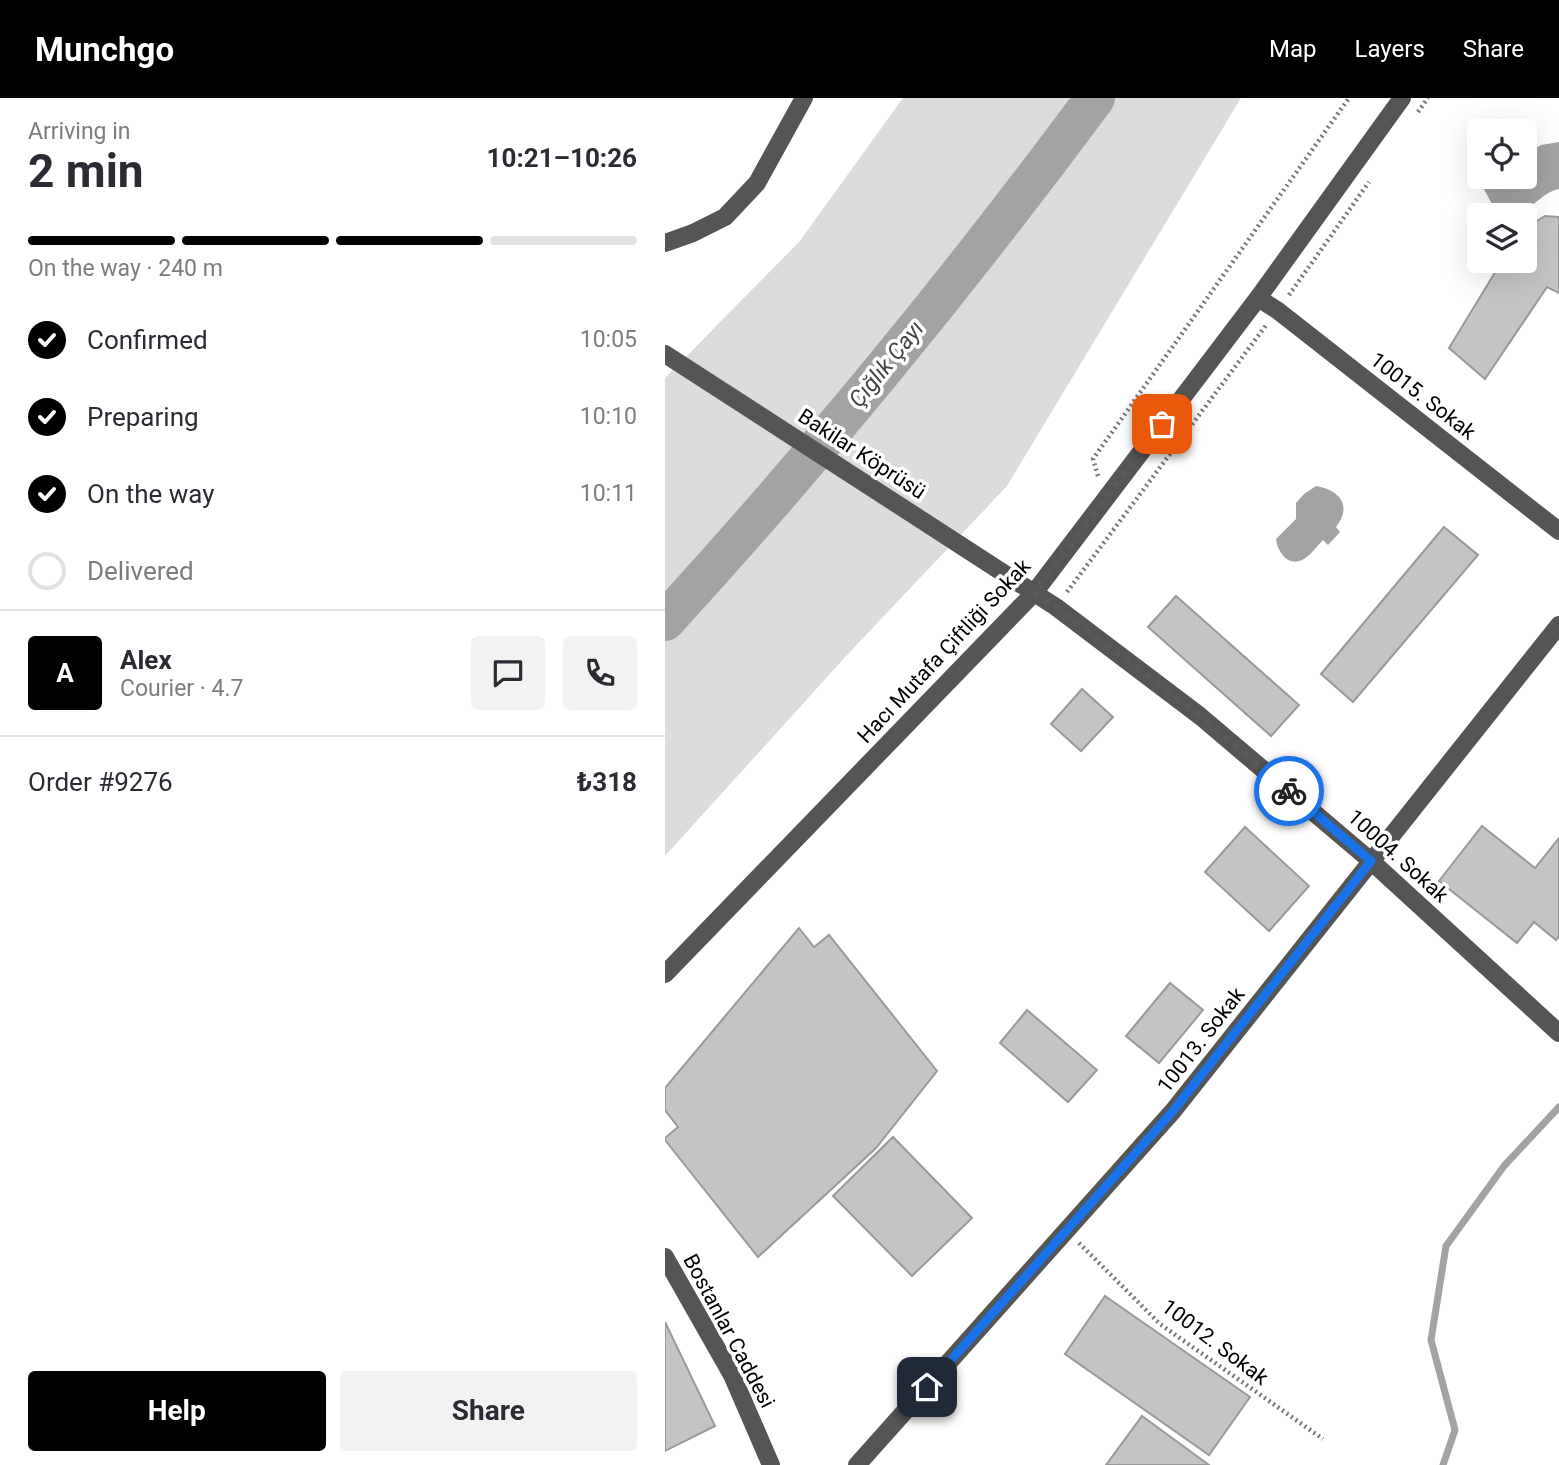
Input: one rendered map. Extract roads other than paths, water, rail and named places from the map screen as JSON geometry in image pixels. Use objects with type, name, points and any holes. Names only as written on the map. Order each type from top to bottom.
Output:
[{"type":"street","points":[[665,243],[725,217],[757,183],[804,98]]},
{"type":"street","name":"Hacı Mutafa Çiftliği Sokak","points":[[665,974],[1034,593],[1258,298],[1402,98]]},
{"type":"street","name":"10015. Sokak","points":[[1258,298],[1277,310],[1559,531]]},
{"type":"street","name":"Bakilar Köprüsü","points":[[665,354],[1034,593]]},
{"type":"street","name":"10004. Sokak","points":[[1034,593],[1200,716],[1371,861],[1559,1033]]},
{"type":"street","name":"10013. Sokak","points":[[857,1465],[1173,1111],[1559,625]]},
{"type":"street","name":"Bostanlar Caddesi","points":[[665,1257],[731,1375],[771,1465]]},
{"type":"waterway","name":"Çığlık Çayı","points":[[665,621],[778,494],[887,365],[1095,98]]},
{"type":"waterway","points":[[1443,1465],[1455,1430],[1431,1340],[1446,1246],[1504,1166],[1559,1107]]}]
